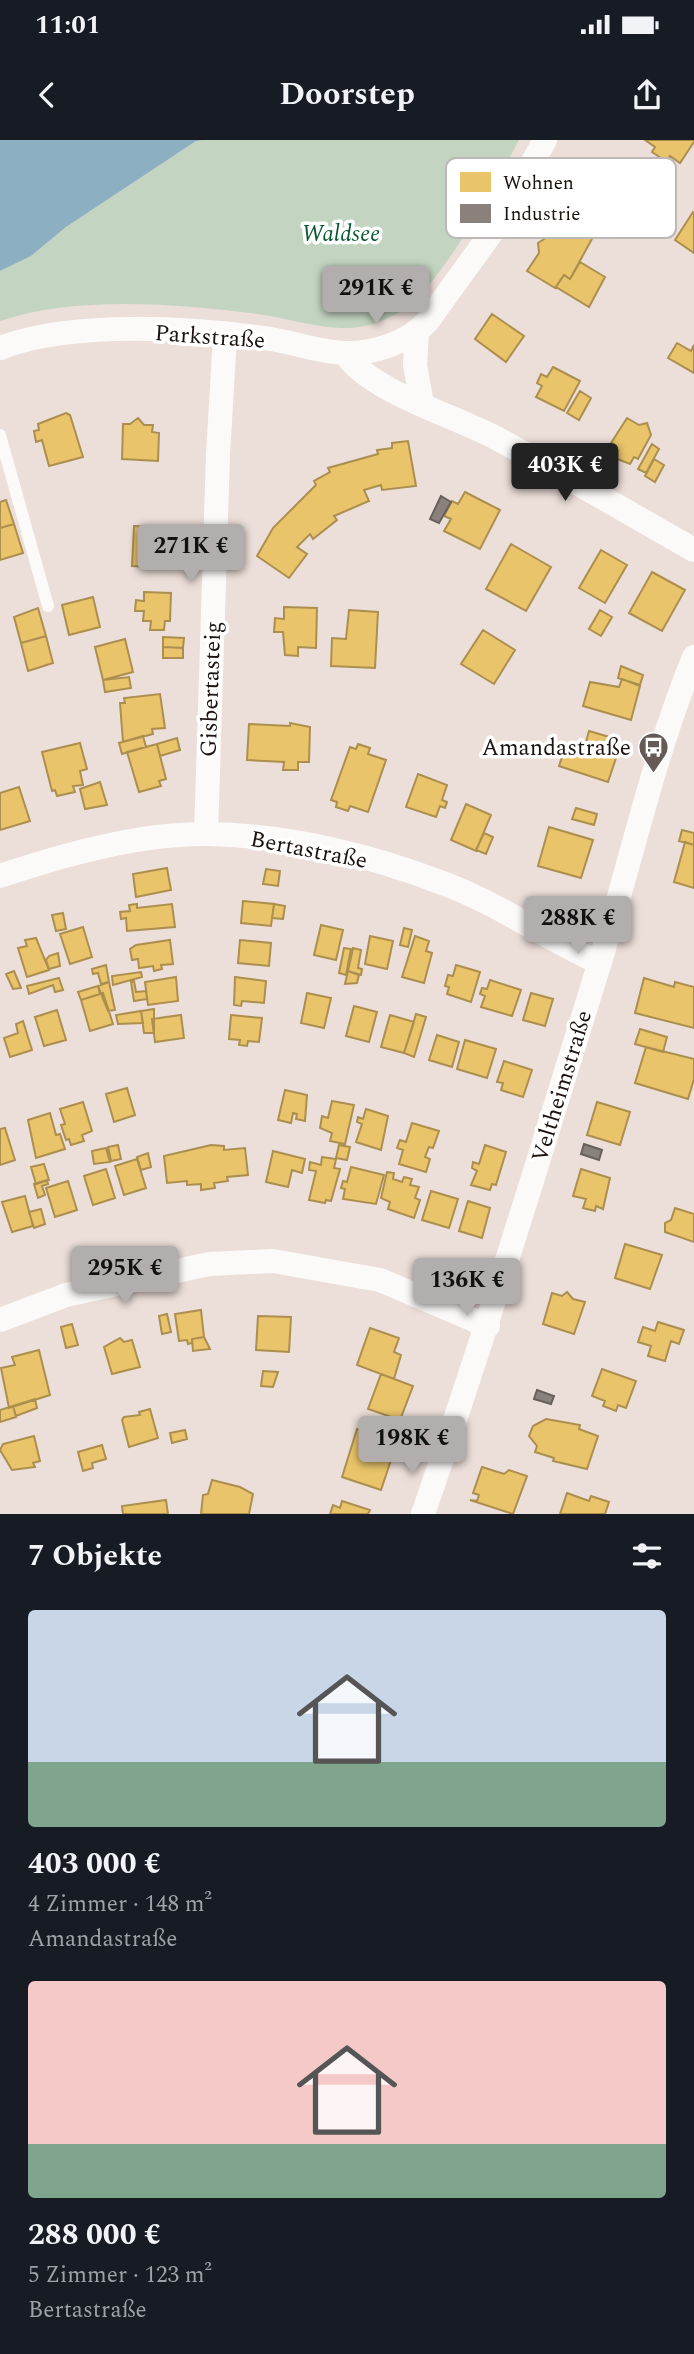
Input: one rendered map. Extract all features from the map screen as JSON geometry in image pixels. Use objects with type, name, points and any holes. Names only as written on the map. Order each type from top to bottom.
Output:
[{"type":"street","name":"Parkstraße","points":[[535,158],[545,140]]},
{"type":"street","name":"Parkstraße","points":[[0,348],[54,332],[106,330],[225,335],[345,353],[383,348],[417,333],[487,238]]},
{"type":"street","points":[[417,333],[415,365],[422,404]]},
{"type":"street","name":"Gisbertasteig","points":[[206,834],[218,455],[225,335]]},
{"type":"street","points":[[345,353],[353,367],[422,404],[494,437],[694,550]]},
{"type":"street","name":"Veltheimstraße","points":[[423,1514],[488,1326],[600,963],[673,708],[694,657]]},
{"type":"street","name":"Bertastraße","points":[[0,876],[99,849],[206,834],[299,844],[446,884],[510,914],[600,963]]},
{"type":"street","points":[[0,1320],[66,1295],[209,1264],[273,1261],[380,1280],[488,1326]]},
{"type":"lane","points":[[0,435],[48,606]]},
{"type":"green space","name":"Waldsee","points":[[519,140],[509,158],[446,158],[446,238],[462,238],[422,293],[407,307],[376,323],[350,328],[332,327],[228,310],[128,304],[61,308],[0,321],[0,271],[31,256],[66,227],[196,141]]},
{"type":"water","points":[[0,140],[204,140],[196,141],[66,227],[31,256],[0,271]]},
{"type":"building: Wohnen","points":[[645,140],[694,140],[680,163],[670,156],[661,158],[652,152],[655,147]]},
{"type":"building: Wohnen","points":[[694,213],[694,253],[675,240]]},
{"type":"building: Wohnen","points":[[546,238],[592,238],[570,279],[564,275],[555,288],[527,271],[539,253],[538,243]]},
{"type":"building: Wohnen","points":[[580,262],[605,277],[589,307],[556,287],[564,275],[570,279]]},
{"type":"building: Wohnen","points":[[492,314],[524,336],[506,362],[475,339]]},
{"type":"building: Wohnen","points":[[677,343],[691,351],[694,345],[694,373],[668,358]]},
{"type":"building: Wohnen","points":[[553,367],[580,381],[564,411],[536,397],[542,386],[537,383],[541,374],[547,377]]},
{"type":"building: Wohnen","points":[[580,391],[591,398],[579,420],[567,413]]},
{"type":"building: Wohnen","points":[[66,413],[70,415],[83,457],[49,466],[42,440],[36,442],[34,431],[39,430],[38,424]]},
{"type":"building: Wohnen","points":[[138,418],[144,425],[153,425],[152,432],[159,433],[158,461],[122,459],[123,424],[130,424]]},
{"type":"building: Wohnen","points":[[627,418],[639,425],[647,423],[651,435],[638,459],[634,457],[630,464],[607,455],[606,451]]},
{"type":"building: Wohnen","points":[[408,441],[416,486],[382,490],[381,485],[364,490],[369,501],[334,516],[337,520],[313,539],[310,534],[297,547],[307,554],[289,578],[257,556],[273,528],[316,485],[314,481],[330,472],[328,468],[378,454],[377,450],[392,448],[392,443]]},
{"type":"building: Wohnen","points":[[652,444],[659,449],[646,473],[638,469]]},
{"type":"building: Wohnen","points":[[654,459],[664,465],[655,482],[645,476]]},
{"type":"building: Wohnen","points":[[465,492],[500,510],[480,549],[444,531],[451,519],[444,516],[452,501],[458,504]]},
{"type":"building: Wohnen","points":[[6,500],[14,524],[0,528],[0,502]]},
{"type":"building: Wohnen","points":[[14,524],[23,553],[0,560],[0,528]]},
{"type":"building: Wohnen","points":[[134,526],[175,528],[173,568],[132,566]]},
{"type":"building: Wohnen","points":[[511,544],[551,567],[526,611],[486,589]]},
{"type":"building: Wohnen","points":[[601,550],[627,565],[605,603],[579,588]]},
{"type":"building: Wohnen","points":[[652,572],[685,590],[662,631],[629,613]]},
{"type":"building: Wohnen","points":[[144,592],[171,593],[170,621],[165,621],[164,630],[150,630],[151,621],[143,621],[144,611],[135,611],[136,600],[144,601]]},
{"type":"building: Wohnen","points":[[93,597],[100,627],[69,635],[62,605]]},
{"type":"building: Wohnen","points":[[284,607],[317,608],[316,648],[298,647],[298,656],[285,655],[283,632],[274,632],[275,618],[284,619]]},
{"type":"building: Wohnen","points":[[38,608],[46,636],[21,643],[14,617]]},
{"type":"building: Wohnen","points":[[349,610],[378,612],[375,668],[331,666],[332,638],[346,639]]},
{"type":"building: Wohnen","points":[[600,610],[612,617],[601,636],[589,629]]},
{"type":"building: Wohnen","points":[[483,630],[515,650],[494,684],[461,664]]},
{"type":"building: Wohnen","points":[[46,636],[53,663],[28,671],[21,643]]},
{"type":"building: Wohnen","points":[[163,637],[184,638],[183,648],[163,647]]},
{"type":"building: Wohnen","points":[[125,639],[133,672],[103,680],[95,647]]},
{"type":"building: Wohnen","points":[[163,647],[183,648],[183,658],[163,658]]},
{"type":"building: Wohnen","points":[[621,666],[643,675],[640,685],[618,678]]},
{"type":"building: Wohnen","points":[[129,677],[131,688],[105,692],[103,680]]},
{"type":"building: Wohnen","points":[[622,679],[640,686],[631,720],[583,706],[590,682],[619,687]]},
{"type":"building: Wohnen","points":[[160,694],[165,728],[152,729],[153,734],[123,742],[120,703],[125,703],[124,698]]},
{"type":"building: Wohnen","points":[[290,723],[310,727],[309,762],[298,762],[298,770],[283,770],[284,762],[247,760],[249,724],[290,726]]},
{"type":"building: Wohnen","points":[[589,731],[620,740],[616,751],[586,742]]},
{"type":"building: Wohnen","points":[[143,736],[146,747],[122,754],[119,743]]},
{"type":"building: Wohnen","points":[[177,738],[180,750],[160,756],[157,744]]},
{"type":"building: Wohnen","points":[[586,742],[618,752],[608,782],[559,766],[565,748],[583,753]]},
{"type":"building: Wohnen","points":[[80,743],[87,769],[80,771],[83,785],[73,786],[75,792],[57,796],[55,790],[52,791],[42,752]]},
{"type":"building: Wohnen","points":[[157,744],[166,779],[159,781],[161,786],[139,792],[127,752]]},
{"type":"building: Wohnen","points":[[358,744],[370,748],[368,754],[386,760],[368,812],[350,806],[348,811],[336,807],[337,802],[331,800],[350,747],[356,749]]},
{"type":"building: Wohnen","points":[[418,774],[447,785],[442,800],[447,802],[445,808],[440,806],[436,817],[406,807]]},
{"type":"building: Wohnen","points":[[100,782],[107,805],[85,809],[80,789]]},
{"type":"building: Wohnen","points":[[19,787],[30,821],[0,830],[0,793]]},
{"type":"building: Wohnen","points":[[466,804],[491,815],[476,851],[451,840]]},
{"type":"building: Wohnen","points":[[576,808],[597,814],[594,825],[572,819]]},
{"type":"building: Wohnen","points":[[549,827],[593,840],[581,878],[538,866]]},
{"type":"building: Wohnen","points":[[682,830],[694,833],[694,845],[679,841]]},
{"type":"building: Wohnen","points":[[484,833],[493,837],[486,854],[476,850]]},
{"type":"building: Wohnen","points":[[685,842],[694,845],[694,888],[674,882]]},
{"type":"building: Wohnen","points":[[167,868],[171,890],[136,897],[133,874]]},
{"type":"building: Wohnen","points":[[266,869],[280,871],[278,886],[263,884]]},
{"type":"building: Wohnen","points":[[243,901],[274,904],[271,926],[241,923]]},
{"type":"building: Wohnen","points":[[137,904],[137,908],[172,904],[175,927],[127,931],[126,918],[121,919],[120,912],[130,911],[129,905]]},
{"type":"building: Wohnen","points":[[274,904],[285,906],[283,919],[272,918]]},
{"type":"building: Wohnen","points":[[63,913],[66,929],[56,931],[52,915]]},
{"type":"building: Wohnen","points":[[321,925],[343,930],[336,960],[314,955]]},
{"type":"building: Wohnen","points":[[83,927],[92,957],[70,964],[60,934]]},
{"type":"building: Wohnen","points":[[404,928],[412,930],[408,947],[400,945]]},
{"type":"building: Wohnen","points":[[370,936],[393,941],[387,969],[365,964]]},
{"type":"building: Wohnen","points":[[415,936],[429,941],[426,951],[432,953],[424,983],[402,977]]},
{"type":"building: Wohnen","points":[[36,938],[49,970],[27,977],[18,948],[27,946],[25,940]]},
{"type":"building: Wohnen","points":[[170,940],[173,964],[161,965],[162,969],[154,971],[153,966],[139,968],[138,959],[132,960],[130,949],[136,945]]},
{"type":"building: Wohnen","points":[[240,940],[271,943],[269,966],[238,963]]},
{"type":"building: Wohnen","points":[[344,948],[351,949],[346,975],[339,973]]},
{"type":"building: Wohnen","points":[[353,948],[361,950],[358,968],[362,969],[361,975],[348,971]]},
{"type":"building: Wohnen","points":[[58,953],[60,966],[49,969],[46,960]]},
{"type":"building: Wohnen","points":[[106,965],[109,982],[101,984],[98,973],[93,974],[92,969]]},
{"type":"building: Wohnen","points":[[456,965],[480,972],[471,1002],[447,994],[449,987],[445,986],[448,975],[453,976]]},
{"type":"building: Wohnen","points":[[14,971],[21,988],[13,989],[6,974]]},
{"type":"building: Wohnen","points":[[348,971],[359,975],[357,983],[345,984]]},
{"type":"building: Wohnen","points":[[141,972],[142,977],[113,985],[112,976]]},
{"type":"building: Wohnen","points":[[176,977],[178,1001],[148,1005],[145,982]]},
{"type":"building: Wohnen","points":[[235,977],[266,981],[264,1003],[242,1001],[241,1006],[234,1005]]},
{"type":"building: Wohnen","points":[[59,978],[63,990],[55,992],[53,985],[29,994],[27,986]]},
{"type":"building: Wohnen","points":[[644,978],[674,987],[675,982],[694,987],[694,1028],[635,1013]]},
{"type":"building: Wohnen","points":[[490,980],[521,990],[512,1016],[481,1007],[485,996],[480,994],[482,988],[487,989]]},
{"type":"building: Wohnen","points":[[134,981],[136,992],[146,991],[147,999],[134,1001],[131,982]]},
{"type":"building: Wohnen","points":[[109,982],[115,1010],[108,1011],[98,986]]},
{"type":"building: Wohnen","points":[[98,986],[100,994],[81,1000],[78,992]]},
{"type":"building: Wohnen","points":[[103,993],[113,1024],[90,1031],[81,1000]]},
{"type":"building: Wohnen","points":[[307,993],[331,998],[324,1028],[301,1023]]},
{"type":"building: Wohnen","points":[[531,993],[553,999],[545,1026],[523,1020]]},
{"type":"building: Wohnen","points":[[354,1006],[377,1012],[369,1042],[346,1036]]},
{"type":"building: Wohnen","points":[[154,1009],[154,1033],[144,1033],[141,1011]]},
{"type":"building: Wohnen","points":[[57,1010],[66,1040],[44,1046],[35,1017]]},
{"type":"building: Wohnen","points":[[141,1011],[143,1023],[118,1024],[116,1015]]},
{"type":"building: Wohnen","points":[[416,1014],[426,1017],[414,1057],[404,1053]]},
{"type":"building: Wohnen","points":[[181,1015],[184,1038],[155,1042],[152,1019]]},
{"type":"building: Wohnen","points":[[231,1015],[262,1018],[259,1042],[248,1041],[247,1046],[239,1045],[240,1040],[229,1039]]},
{"type":"building: Wohnen","points":[[390,1015],[414,1022],[404,1053],[381,1047]]},
{"type":"building: Wohnen","points":[[23,1021],[32,1050],[10,1057],[4,1038],[18,1033],[16,1024]]},
{"type":"building: Wohnen","points":[[640,1029],[667,1037],[663,1052],[635,1044]]},
{"type":"building: Wohnen","points":[[437,1035],[459,1042],[452,1067],[429,1060]]},
{"type":"building: Wohnen","points":[[465,1040],[496,1049],[487,1078],[457,1069]]},
{"type":"building: Wohnen","points":[[646,1047],[694,1059],[694,1079],[688,1099],[635,1083]]},
{"type":"building: Wohnen","points":[[504,1061],[532,1070],[523,1097],[501,1090],[503,1083],[497,1082]]},
{"type":"building: Wohnen","points":[[127,1088],[135,1115],[114,1122],[106,1094]]},
{"type":"building: Wohnen","points":[[285,1090],[307,1095],[305,1121],[296,1119],[297,1114],[293,1113],[291,1123],[278,1120]]},
{"type":"building: Wohnen","points":[[332,1101],[354,1105],[345,1144],[330,1141],[332,1133],[320,1128],[322,1116],[328,1118]]},
{"type":"building: Wohnen","points":[[83,1102],[92,1131],[82,1135],[84,1141],[71,1145],[69,1139],[66,1140],[61,1125],[65,1124],[60,1109]]},
{"type":"building: Wohnen","points":[[597,1102],[630,1112],[620,1145],[587,1135]]},
{"type":"building: Wohnen","points":[[366,1109],[388,1116],[381,1150],[356,1142],[362,1124],[357,1122],[358,1117],[363,1119]]},
{"type":"building: Wohnen","points":[[50,1113],[56,1135],[60,1134],[65,1149],[36,1158],[28,1120]]},
{"type":"building: Wohnen","points":[[412,1123],[439,1131],[433,1148],[429,1147],[425,1157],[430,1159],[426,1172],[399,1164],[403,1150],[397,1148],[400,1140],[406,1142]]},
{"type":"building: Wohnen","points":[[5,1128],[15,1160],[0,1165],[0,1129]]},
{"type":"building: Wohnen","points":[[118,1145],[121,1159],[111,1161],[108,1147]]},
{"type":"building: Wohnen","points":[[211,1145],[224,1146],[224,1150],[245,1148],[248,1175],[227,1177],[228,1181],[214,1183],[215,1188],[201,1190],[201,1184],[187,1185],[187,1181],[167,1183],[164,1156]]},
{"type":"building: Wohnen","points":[[339,1145],[350,1147],[347,1160],[336,1158]]},
{"type":"building: Wohnen","points":[[485,1145],[506,1152],[496,1185],[492,1184],[490,1190],[471,1185],[477,1171],[472,1168],[473,1162],[479,1164]]},
{"type":"building: Wohnen","points":[[106,1148],[110,1162],[94,1164],[92,1151]]},
{"type":"building: Wohnen","points":[[273,1151],[305,1159],[302,1173],[292,1170],[288,1187],[266,1182]]},
{"type":"building: Wohnen","points":[[148,1153],[151,1167],[141,1170],[137,1157]]},
{"type":"building: Wohnen","points":[[322,1157],[336,1159],[334,1168],[340,1169],[331,1201],[326,1200],[325,1203],[309,1200],[316,1171],[309,1170],[310,1162],[321,1165]]},
{"type":"building: Wohnen","points":[[137,1159],[146,1188],[124,1195],[115,1166]]},
{"type":"building: Wohnen","points":[[44,1164],[49,1180],[36,1184],[31,1167]]},
{"type":"building: Wohnen","points":[[351,1167],[384,1175],[376,1204],[343,1199],[345,1189],[341,1188],[343,1181],[347,1182]]},
{"type":"building: Wohnen","points":[[106,1169],[115,1198],[93,1205],[84,1176]]},
{"type":"building: Wohnen","points":[[581,1169],[610,1178],[603,1209],[596,1206],[595,1211],[583,1208],[586,1199],[573,1196]]},
{"type":"building: Wohnen","points":[[387,1172],[394,1173],[393,1179],[402,1182],[404,1177],[412,1179],[410,1185],[419,1187],[415,1198],[420,1200],[414,1218],[388,1209],[390,1202],[381,1198]]},
{"type":"building: Wohnen","points":[[47,1180],[48,1184],[42,1186],[45,1195],[38,1198],[34,1184]]},
{"type":"building: Wohnen","points":[[68,1181],[77,1210],[55,1217],[46,1188]]},
{"type":"building: Wohnen","points":[[431,1191],[458,1199],[449,1228],[422,1220]]},
{"type":"building: Wohnen","points":[[25,1196],[33,1226],[12,1232],[2,1202]]},
{"type":"building: Wohnen","points":[[468,1201],[490,1208],[482,1238],[459,1231]]},
{"type":"building: Wohnen","points":[[675,1208],[694,1214],[694,1242],[665,1232],[665,1223],[671,1220]]},
{"type":"building: Wohnen","points":[[41,1209],[45,1224],[34,1228],[29,1212]]},
{"type":"building: Wohnen","points":[[625,1244],[662,1255],[650,1289],[615,1278]]},
{"type":"building: Wohnen","points":[[567,1292],[573,1299],[585,1302],[574,1334],[543,1324],[552,1293],[562,1296]]},
{"type":"building: Wohnen","points":[[201,1310],[204,1337],[192,1339],[192,1343],[188,1344],[187,1340],[179,1341],[175,1314]]},
{"type":"building: Wohnen","points":[[167,1314],[171,1332],[162,1334],[159,1316]]},
{"type":"building: Wohnen","points":[[258,1316],[291,1317],[289,1352],[256,1350]]},
{"type":"building: Wohnen","points":[[658,1322],[684,1330],[679,1344],[671,1341],[665,1361],[648,1356],[651,1346],[638,1342],[643,1327],[655,1331]]},
{"type":"building: Wohnen","points":[[72,1324],[78,1345],[66,1348],[61,1327]]},
{"type":"building: Wohnen","points":[[370,1328],[399,1338],[394,1352],[401,1355],[394,1379],[357,1365]]},
{"type":"building: Wohnen","points":[[204,1337],[210,1349],[193,1351],[192,1339]]},
{"type":"building: Wohnen","points":[[120,1338],[124,1342],[132,1340],[140,1367],[112,1374],[104,1347]]},
{"type":"building: Wohnen","points":[[39,1350],[50,1395],[9,1408],[1,1368],[15,1365],[12,1357]]},
{"type":"building: Wohnen","points":[[602,1369],[636,1381],[626,1408],[618,1405],[616,1411],[603,1406],[605,1401],[592,1396]]},
{"type":"building: Wohnen","points":[[263,1371],[278,1372],[273,1387],[261,1386]]},
{"type":"building: Wohnen","points":[[381,1374],[413,1386],[400,1420],[368,1409]]},
{"type":"building: Wohnen","points":[[35,1399],[37,1408],[16,1416],[13,1406]]},
{"type":"building: Wohnen","points":[[13,1406],[16,1417],[0,1422],[0,1410]]},
{"type":"building: Wohnen","points":[[150,1409],[158,1438],[129,1447],[122,1420]]},
{"type":"building: Wohnen","points":[[546,1419],[580,1425],[579,1429],[598,1436],[587,1469],[553,1461],[554,1458],[535,1452],[537,1446],[529,1436],[533,1426]]},
{"type":"building: Wohnen","points":[[375,1425],[396,1432],[393,1441],[371,1434]]},
{"type":"building: Wohnen","points":[[357,1429],[397,1442],[381,1490],[342,1477]]},
{"type":"building: Wohnen","points":[[185,1430],[187,1439],[172,1443],[170,1433]]},
{"type":"building: Wohnen","points":[[34,1436],[40,1461],[33,1463],[35,1467],[12,1470],[0,1450],[3,1444]]},
{"type":"building: Wohnen","points":[[102,1445],[106,1459],[92,1463],[93,1468],[83,1471],[78,1452]]},
{"type":"building: Wohnen","points":[[482,1467],[504,1474],[509,1470],[527,1476],[513,1514],[470,1500],[477,1501],[479,1495],[473,1493]]},
{"type":"building: Wohnen","points":[[212,1480],[240,1487],[253,1494],[249,1514],[201,1514],[203,1495],[208,1494]]},
{"type":"building: Wohnen","points":[[567,1493],[589,1501],[591,1496],[609,1502],[605,1514],[560,1514]]},
{"type":"building: Wohnen","points":[[166,1500],[168,1514],[123,1514],[122,1506]]},
{"type":"building: Wohnen","points":[[342,1501],[370,1510],[368,1514],[330,1514],[333,1505],[340,1508]]},
{"type":"building: Industrie","points":[[441,496],[451,502],[439,523],[430,519]]},
{"type":"building: Industrie","points":[[584,1144],[602,1150],[599,1160],[581,1154]]},
{"type":"building: Industrie","points":[[537,1390],[554,1396],[551,1404],[534,1399]]},
{"type":"place","name":"Amandastraße","points":[[654,774]]}]
